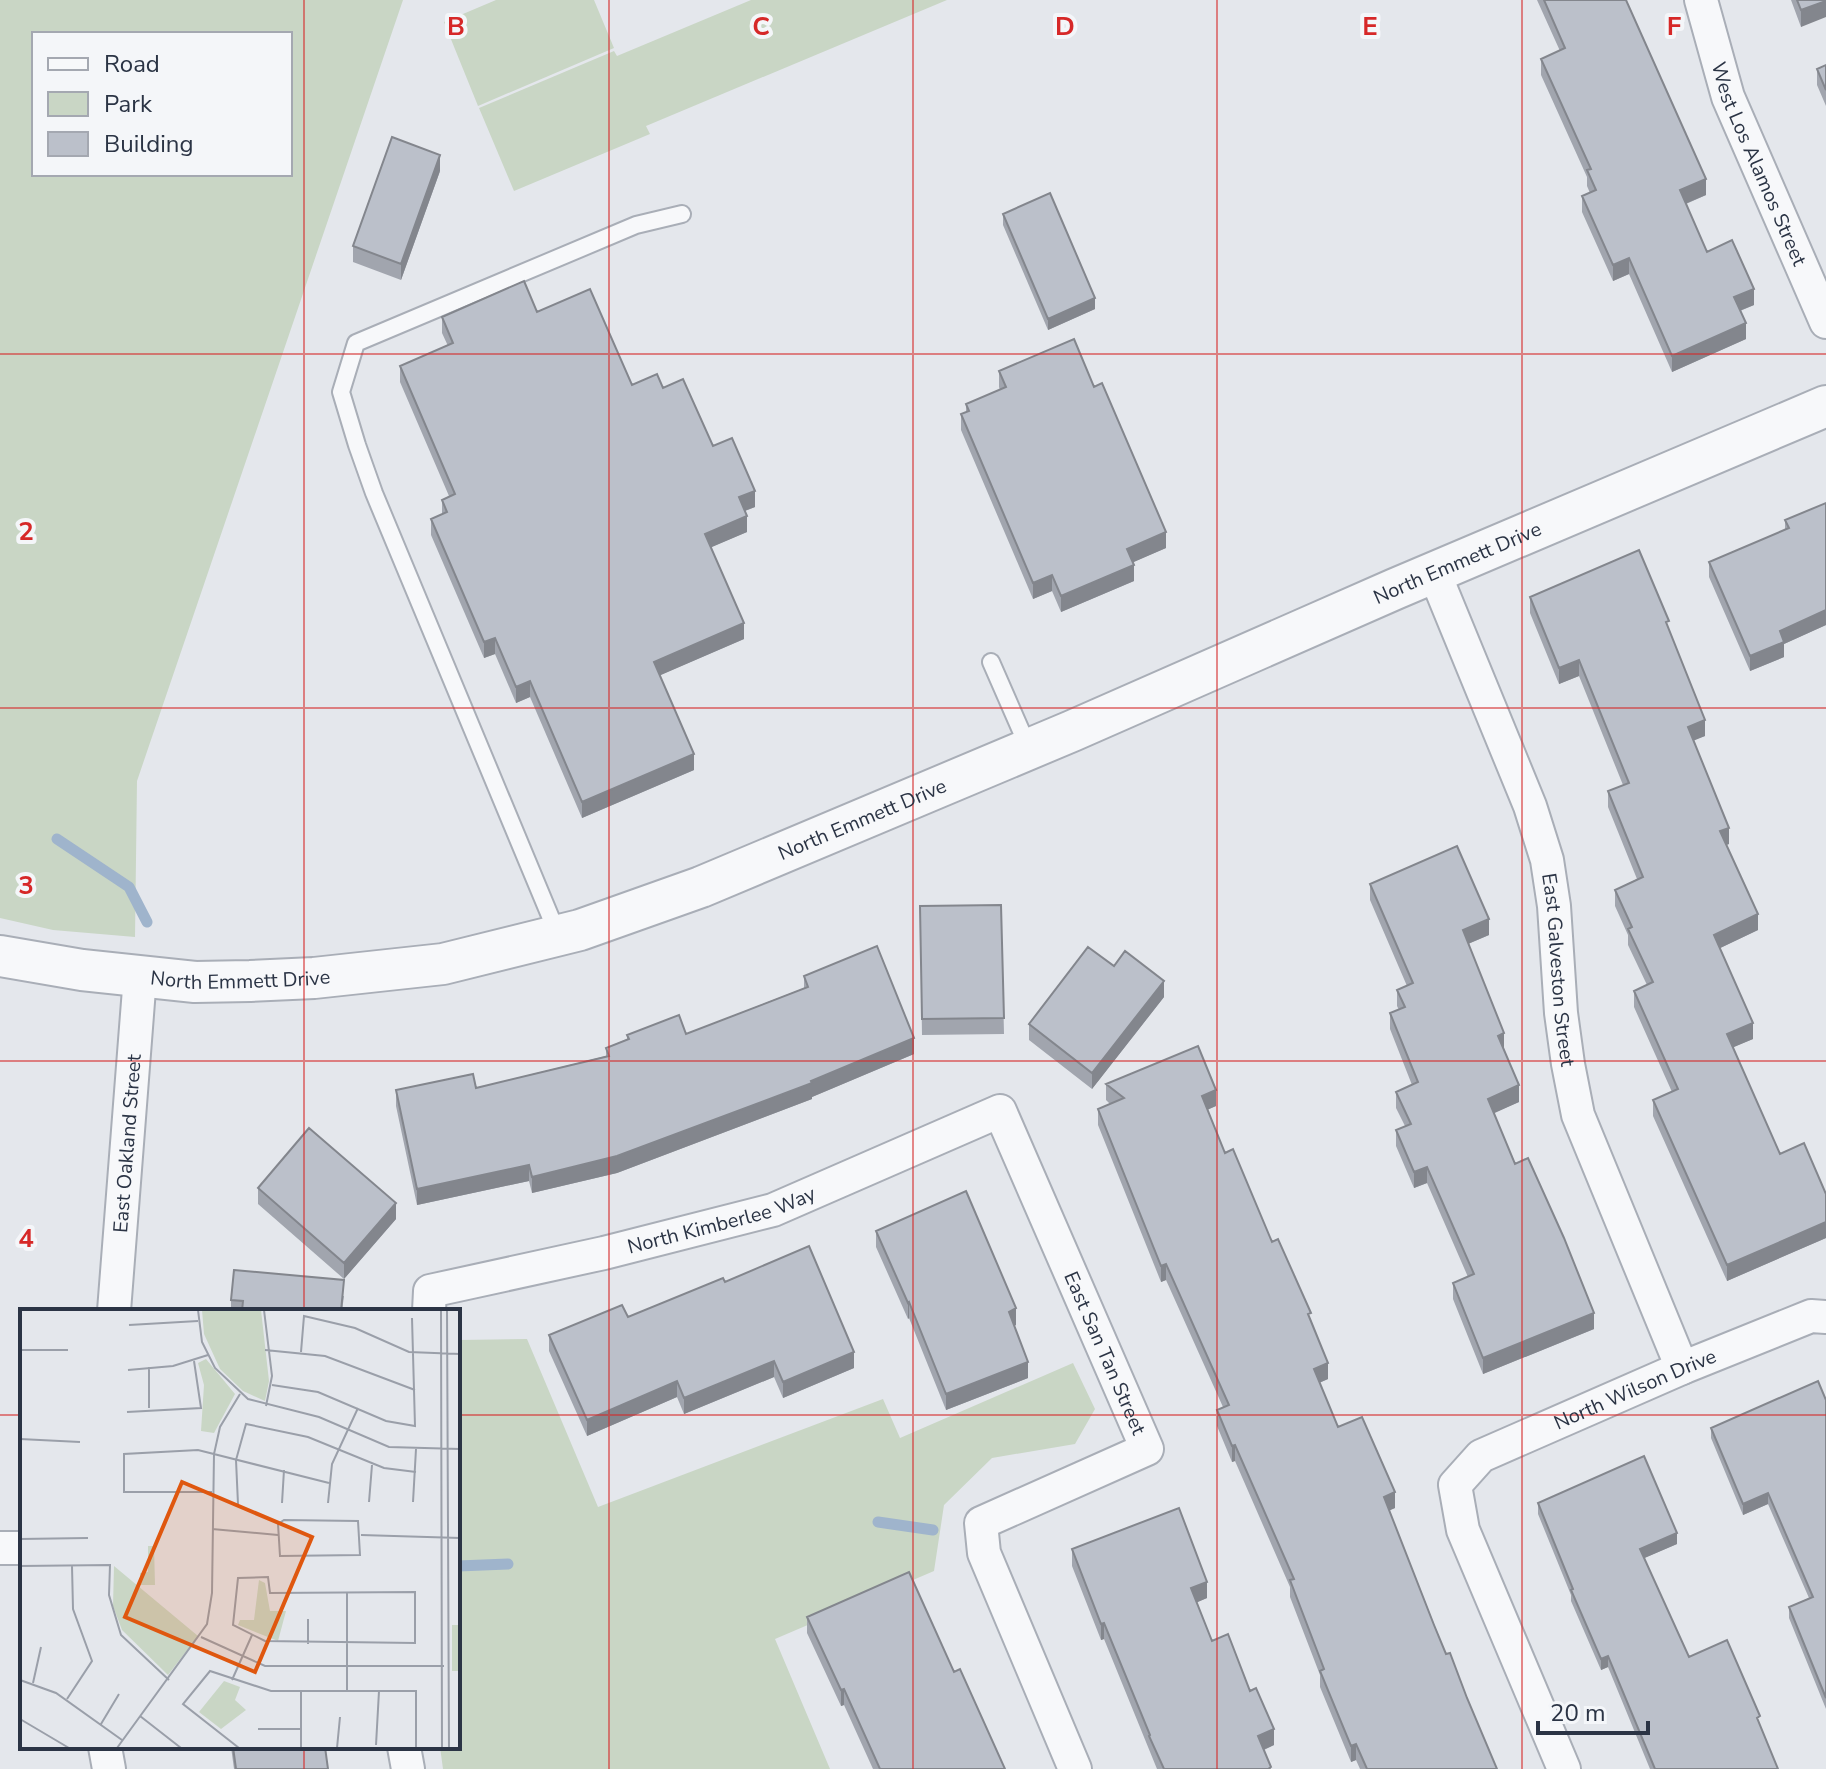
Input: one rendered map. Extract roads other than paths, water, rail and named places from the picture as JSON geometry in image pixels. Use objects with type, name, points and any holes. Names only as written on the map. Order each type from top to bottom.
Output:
[{"type":"street","name":"West Los Alamos Street","points":[[1701,0],[1728,97],[1826,322]]},
{"type":"street","name":"North Emmett Drive","points":[[0,956],[82,970],[195,982],[314,978],[443,964],[580,930],[701,887],[1826,406]]},
{"type":"street","name":"East Galveston Street","points":[[1434,572],[1530,806],[1547,860],[1554,906],[1561,1013],[1578,1115],[1682,1368]]},
{"type":"street","name":"East Oakland Street","points":[[114,1309],[140,976]]},
{"type":"street","name":"North Kimberlee Way","points":[[430,1301],[773,1210],[1000,1111]]},
{"type":"street","name":"East San Tan Street","points":[[1000,1111],[1147,1449],[981,1523],[984,1553],[1075,1769]]},
{"type":"street","name":"North Wilson Drive","points":[[1564,1769],[1463,1530],[1455,1485],[1481,1456],[1682,1368],[1811,1316],[1826,1317]]},
{"type":"street","points":[[105,1749],[109,1769]]},
{"type":"street","points":[[404,1749],[408,1769]]},
{"type":"lane","points":[[558,935],[374,493],[341,392],[356,343],[636,225],[682,214]]},
{"type":"lane","points":[[991,662],[1029,749]]},
{"type":"waterway","points":[[57,839],[129,887],[147,922]]},
{"type":"waterway","points":[[878,1522],[933,1530]]},
{"type":"waterway","points":[[460,1566],[508,1564]]}]
